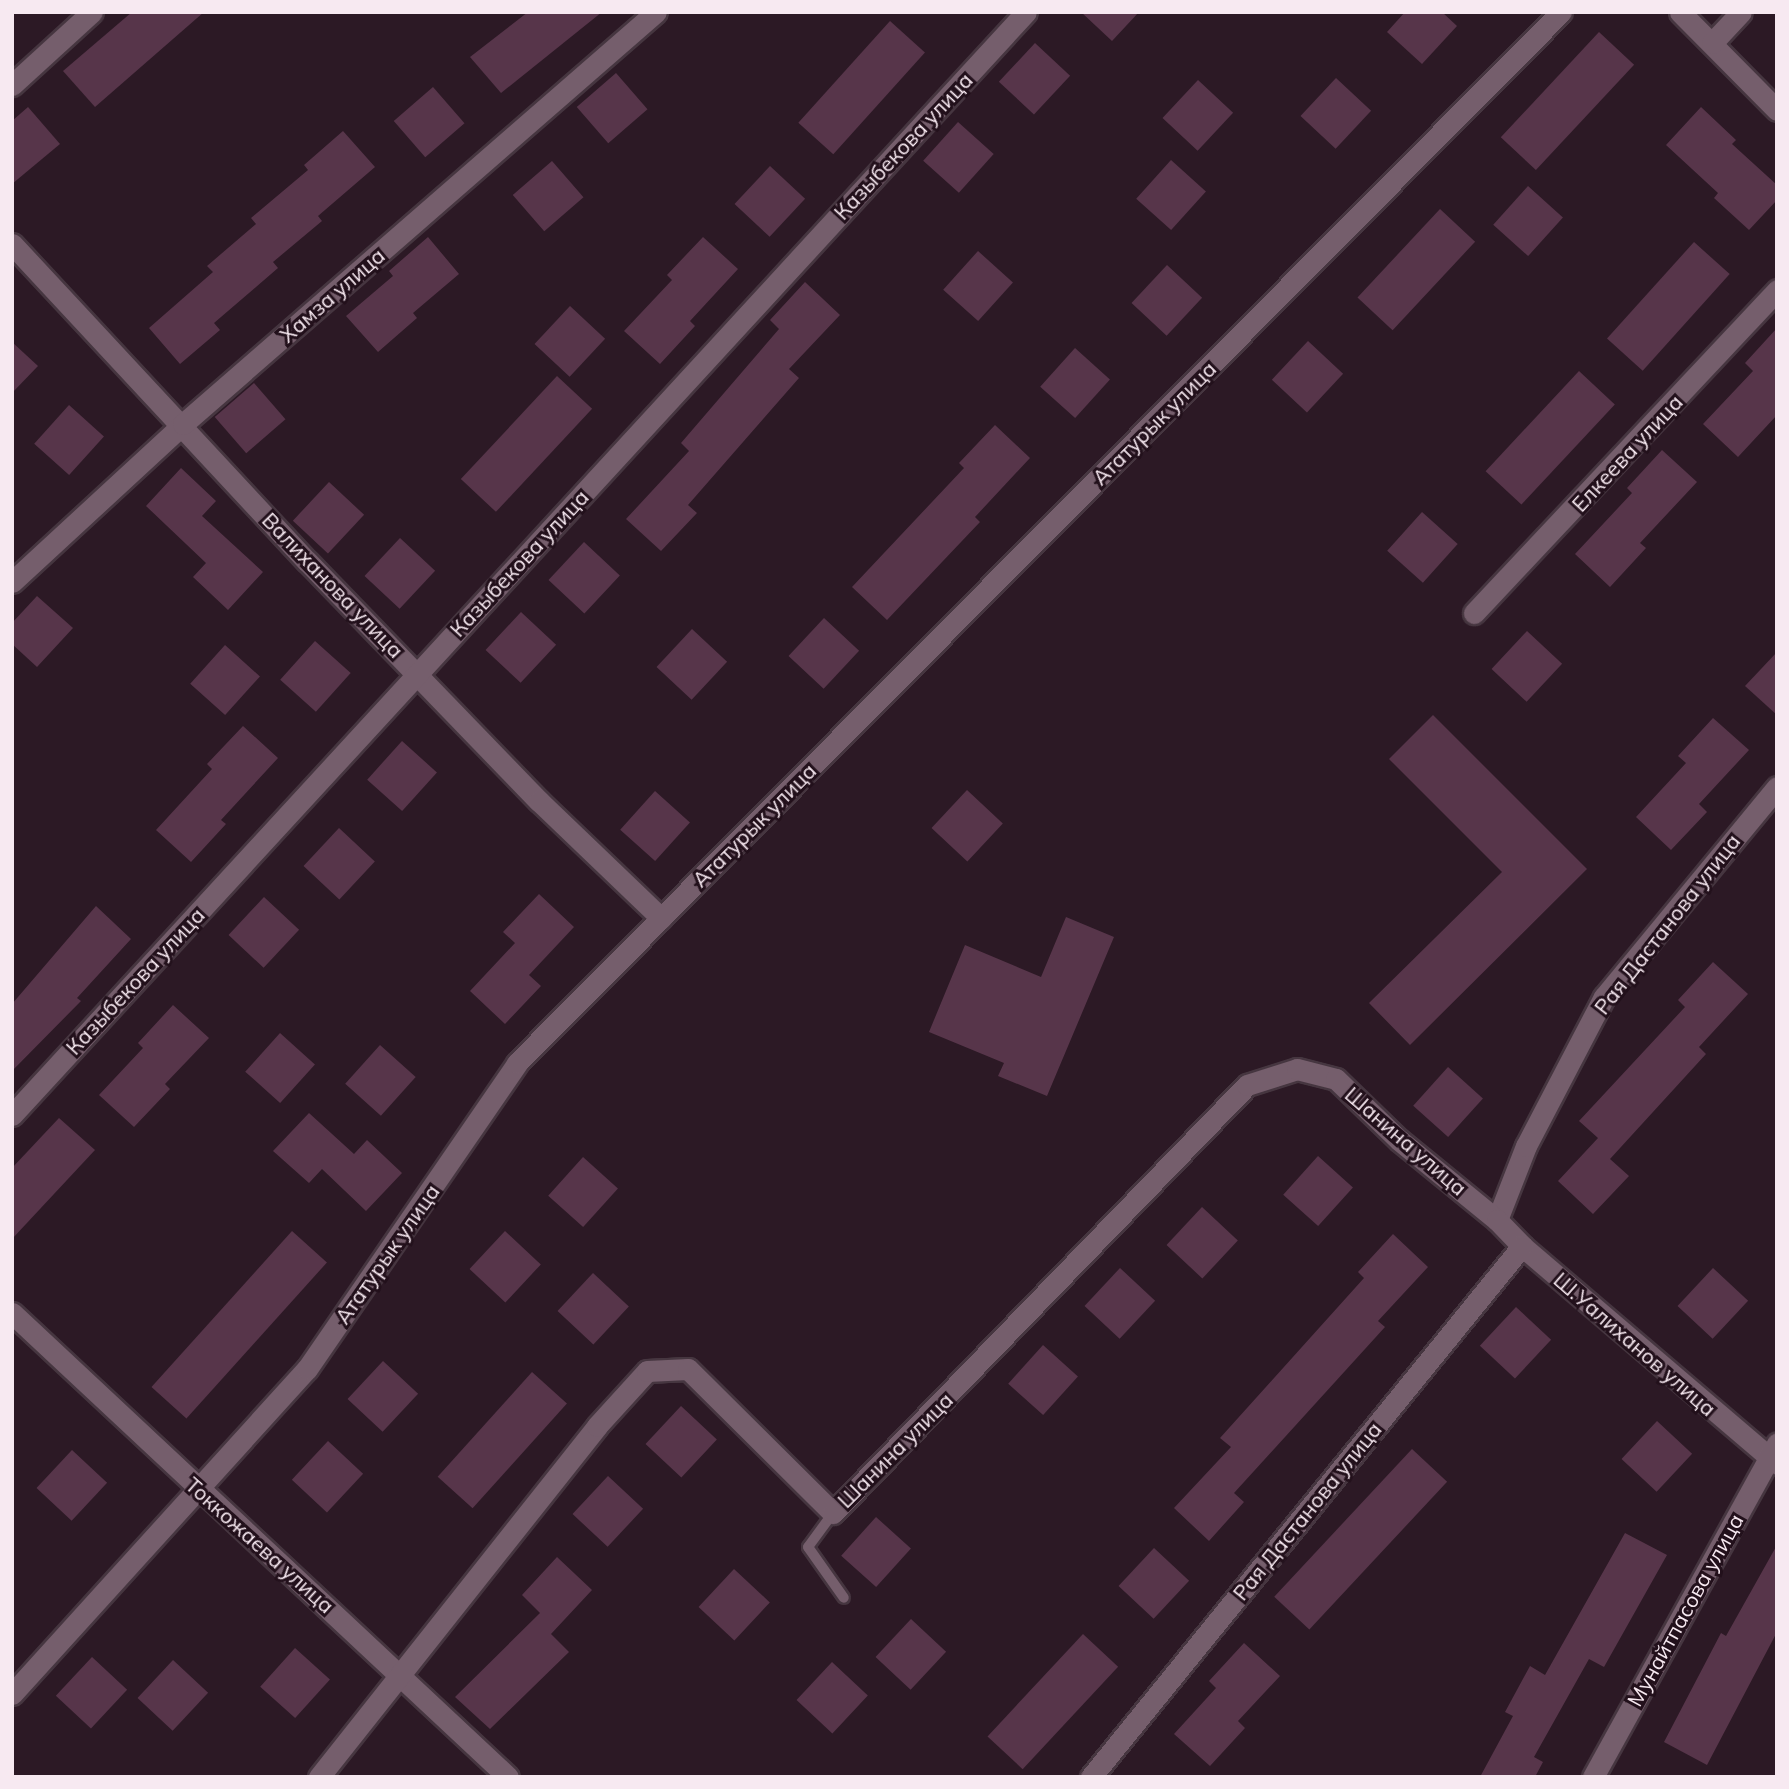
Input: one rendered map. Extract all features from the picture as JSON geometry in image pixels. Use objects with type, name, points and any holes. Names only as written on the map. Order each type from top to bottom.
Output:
[{"type":"street","points":[[12,85],[92,12]]},
{"type":"street","name":"Хамза улица","points":[[12,582],[183,424],[656,12]]},
{"type":"street","name":"Казыбекова улица","points":[[12,1115],[1026,12]]},
{"type":"street","name":"Ататурык улица","points":[[12,1694],[307,1369],[517,1063],[1561,12]]},
{"type":"street","points":[[1680,12],[1777,110]]},
{"type":"street","points":[[1712,43],[1741,12]]},
{"type":"street","name":"Валиханова улица","points":[[12,244],[183,424],[308,562],[419,672],[539,801],[661,918]]},
{"type":"street","name":"Елкеева улица","points":[[1474,613],[1777,290]]},
{"type":"street","name":"Рая Дастанова улица","points":[[1497,1220],[1526,1146],[1604,997],[1777,787]]},
{"type":"street","name":"Шанина улица","points":[[319,1777],[400,1672],[647,1371],[688,1369],[833,1513],[1247,1084],[1297,1069],[1336,1079],[1399,1140],[1497,1220]]},
{"type":"street","name":"Ш.Уалиханов улица","points":[[1497,1220],[1522,1246],[1774,1455]]},
{"type":"street","name":"Рая Дастанова улица","points":[[1091,1777],[1522,1246]]},
{"type":"street","name":"Токкожаева улица","points":[[12,1313],[199,1489],[400,1672],[508,1777]]},
{"type":"street","name":"Мунайтпасова улица","points":[[1593,1777],[1774,1455]]},
{"type":"lane","points":[[833,1513],[808,1547],[844,1598]]},
{"type":"building","points":[[132,12],[204,12],[95,107],[63,71]]},
{"type":"building","points":[[528,12],[602,12],[501,93],[470,57]]},
{"type":"building","points":[[1081,12],[1139,12],[1112,41]]},
{"type":"building","points":[[1405,12],[1442,12],[1457,26],[1422,64],[1387,32]]},
{"type":"building","points":[[890,21],[925,52],[833,154],[798,123]]},
{"type":"building","points":[[1599,32],[1634,65],[1536,170],[1501,137]]},
{"type":"building","points":[[1035,43],[1070,76],[1034,114],[999,82]]},
{"type":"building","points":[[616,73],[647,109],[608,143],[577,107]]},
{"type":"building","points":[[1336,78],[1371,111],[1336,149],[1301,116]]},
{"type":"building","points":[[1198,80],[1233,113],[1198,151],[1163,118]]},
{"type":"building","points":[[433,87],[464,123],[425,157],[394,121]]},
{"type":"building","points":[[28,107],[60,144],[12,184],[12,121]]},
{"type":"building","points":[[1701,107],[1736,140],[1732,144],[1777,185],[1777,200],[1749,230],[1714,198],[1718,193],[1666,145]]},
{"type":"building","points":[[958,122],[994,154],[959,193],[923,161]]},
{"type":"building","points":[[343,131],[375,167],[318,216],[322,221],[273,262],[278,268],[214,323],[220,330],[180,364],[149,328],[213,272],[207,266],[256,224],[251,218],[308,170],[304,165]]},
{"type":"building","points":[[1171,160],[1206,191],[1171,230],[1136,199]]},
{"type":"building","points":[[552,161],[583,197],[544,231],[513,195]]},
{"type":"building","points":[[770,166],[805,199],[770,237],[735,204]]},
{"type":"building","points":[[1528,186],[1563,217],[1528,256],[1493,225]]},
{"type":"building","points":[[1440,209],[1475,242],[1393,330],[1357,297]]},
{"type":"building","points":[[428,237],[459,274],[413,313],[417,318],[378,352],[346,316],[393,276],[389,271]]},
{"type":"building","points":[[703,237],[738,269],[690,321],[695,326],[660,364],[624,331],[672,280],[667,275]]},
{"type":"building","points":[[1694,242],[1730,274],[1643,371],[1607,339]]},
{"type":"building","points":[[978,251],[1013,282],[978,321],[943,290]]},
{"type":"building","points":[[1167,265],[1202,298],[1167,336],[1132,303]]},
{"type":"building","points":[[805,282],[840,315],[789,369],[799,378],[688,505],[697,513],[661,551],[626,519],[689,451],[681,443],[779,329],[770,320]]},
{"type":"building","points":[[570,306],[605,339],[570,377],[535,344]]},
{"type":"building","points":[[1777,328],[1777,415],[1738,457],[1703,424],[1753,371],[1745,363]]},
{"type":"building","points":[[1308,341],[1343,374],[1307,412],[1272,380]]},
{"type":"building","points":[[12,342],[38,366],[12,393]]},
{"type":"building","points":[[1075,348],[1110,379],[1075,418],[1040,387]]},
{"type":"building","points":[[1579,371],[1615,404],[1521,505],[1486,471]]},
{"type":"building","points":[[557,376],[592,409],[496,512],[461,479]]},
{"type":"building","points":[[254,383],[285,419],[246,453],[215,417]]},
{"type":"building","points":[[69,405],[104,436],[69,475],[34,444]]},
{"type":"building","points":[[995,425],[1030,458],[975,517],[980,522],[887,620],[852,587],[964,468],[959,463]]},
{"type":"building","points":[[1662,450],[1697,482],[1640,543],[1646,548],[1610,587],[1575,554],[1632,493],[1627,488]]},
{"type":"building","points":[[181,468],[216,501],[202,516],[263,572],[228,610],[193,577],[206,563],[146,506]]},
{"type":"building","points":[[329,482],[364,515],[328,553],[293,521]]},
{"type":"building","points":[[1422,512],[1458,544],[1423,583],[1387,551]]},
{"type":"building","points":[[400,538],[435,571],[400,609],[365,576]]},
{"type":"building","points":[[584,542],[620,575],[584,613],[549,580]]},
{"type":"building","points":[[37,596],[73,628],[37,667],[12,644],[12,623]]},
{"type":"building","points":[[521,612],[556,645],[521,683],[486,650]]},
{"type":"building","points":[[824,618],[859,651],[824,689],[789,656]]},
{"type":"building","points":[[692,629],[727,662],[692,700],[657,667]]},
{"type":"building","points":[[1527,631],[1562,664],[1527,702],[1492,669]]},
{"type":"building","points":[[315,641],[351,673],[316,712],[280,680]]},
{"type":"building","points":[[225,645],[260,676],[225,715],[190,684]]},
{"type":"building","points":[[1777,652],[1777,715],[1745,686]]},
{"type":"building","points":[[1433,715],[1587,869],[1410,1045],[1369,1003],[1502,872],[1389,759]]},
{"type":"building","points":[[1713,718],[1749,750],[1699,804],[1707,812],[1671,850],[1636,817],[1686,763],[1678,756]]},
{"type":"building","points":[[243,726],[278,758],[221,820],[226,824],[191,862],[156,830],[212,769],[207,764]]},
{"type":"building","points":[[402,741],[437,772],[402,811],[367,780]]},
{"type":"building","points":[[967,790],[1003,823],[967,861],[932,828]]},
{"type":"building","points":[[655,791],[690,822],[655,861],[620,830]]},
{"type":"building","points":[[339,828],[375,861],[339,899],[304,866]]},
{"type":"building","points":[[539,894],[574,927],[529,975],[541,986],[505,1024],[470,991],[515,943],[503,932]]},
{"type":"building","points":[[264,897],[299,930],[264,968],[229,935]]},
{"type":"building","points":[[96,906],[131,939],[77,998],[81,1001],[12,1071],[12,1004]]},
{"type":"building","points":[[1066,917],[1114,937],[1047,1096],[998,1076],[1004,1063],[929,1032],[965,945],[1041,977]]},
{"type":"building","points":[[1713,962],[1748,994],[1699,1047],[1706,1054],[1610,1159],[1629,1176],[1593,1214],[1558,1181],[1598,1138],[1579,1121],[1685,1007],[1678,1000]]},
{"type":"building","points":[[173,1005],[209,1038],[165,1084],[170,1089],[134,1127],[99,1095],[143,1048],[138,1043]]},
{"type":"building","points":[[280,1033],[315,1064],[280,1103],[245,1072]]},
{"type":"building","points":[[380,1045],[416,1077],[381,1116],[345,1084]]},
{"type":"building","points":[[1448,1067],[1483,1098],[1448,1137],[1413,1106]]},
{"type":"building","points":[[309,1113],[354,1154],[367,1140],[402,1173],[366,1211],[322,1169],[309,1183],[273,1151]]},
{"type":"building","points":[[59,1118],[95,1150],[12,1239],[12,1168]]},
{"type":"building","points":[[1318,1156],[1353,1187],[1318,1226],[1283,1195]]},
{"type":"building","points":[[583,1157],[618,1188],[583,1227],[548,1196]]},
{"type":"building","points":[[1202,1207],[1238,1240],[1202,1278],[1167,1245]]},
{"type":"building","points":[[292,1231],[327,1262],[186,1419],[151,1387]]},
{"type":"building","points":[[505,1231],[541,1264],[505,1302],[470,1269]]},
{"type":"building","points":[[1393,1234],[1428,1267],[1378,1321],[1385,1327],[1234,1493],[1244,1502],[1209,1541],[1174,1508],[1231,1447],[1220,1438],[1364,1278],[1358,1272]]},
{"type":"building","points":[[1120,1268],[1155,1301],[1120,1339],[1085,1306]]},
{"type":"building","points":[[1713,1268],[1748,1301],[1713,1339],[1678,1306]]},
{"type":"building","points":[[593,1273],[629,1306],[593,1344],[558,1311]]},
{"type":"building","points":[[1516,1307],[1551,1340],[1515,1378],[1480,1346]]},
{"type":"building","points":[[1043,1345],[1078,1376],[1043,1415],[1008,1384]]},
{"type":"building","points":[[383,1361],[418,1394],[383,1432],[348,1399]]},
{"type":"building","points":[[532,1372],[567,1403],[473,1508],[438,1477]]},
{"type":"building","points":[[681,1406],[717,1439],[681,1477],[646,1444]]},
{"type":"building","points":[[1657,1421],[1692,1454],[1657,1492],[1622,1459]]},
{"type":"building","points":[[328,1441],[363,1474],[327,1512],[292,1480]]},
{"type":"building","points":[[1412,1449],[1447,1482],[1309,1629],[1274,1597]]},
{"type":"building","points":[[72,1450],[107,1483],[72,1521],[37,1488]]},
{"type":"building","points":[[608,1476],[643,1509],[608,1547],[573,1514]]},
{"type":"building","points":[[876,1517],[911,1548],[876,1587],[841,1556]]},
{"type":"building","points":[[1625,1533],[1667,1555],[1604,1667],[1589,1659],[1534,1757],[1543,1762],[1535,1777],[1480,1777],[1513,1716],[1505,1712],[1530,1666],[1545,1675]]},
{"type":"building","points":[[1777,1545],[1777,1632],[1707,1765],[1664,1742],[1721,1633],[1726,1636]]},
{"type":"building","points":[[1154,1548],[1189,1581],[1154,1619],[1119,1586]]},
{"type":"building","points":[[557,1557],[592,1590],[551,1634],[569,1652],[490,1729],[455,1697],[540,1613],[522,1595]]},
{"type":"building","points":[[734,1569],[770,1602],[734,1640],[699,1607]]},
{"type":"building","points":[[911,1619],[946,1652],[911,1690],[876,1657]]},
{"type":"building","points":[[1083,1634],[1118,1667],[1023,1769],[988,1736]]},
{"type":"building","points":[[1244,1643],[1280,1676],[1238,1721],[1245,1728],[1210,1766],[1174,1734],[1216,1688],[1209,1681]]},
{"type":"building","points":[[295,1648],[330,1679],[295,1718],[260,1687]]},
{"type":"building","points":[[92,1657],[127,1690],[91,1728],[56,1696]]},
{"type":"building","points":[[173,1660],[208,1693],[173,1731],[138,1698]]},
{"type":"building","points":[[832,1662],[868,1695],[832,1733],[797,1700]]}]
